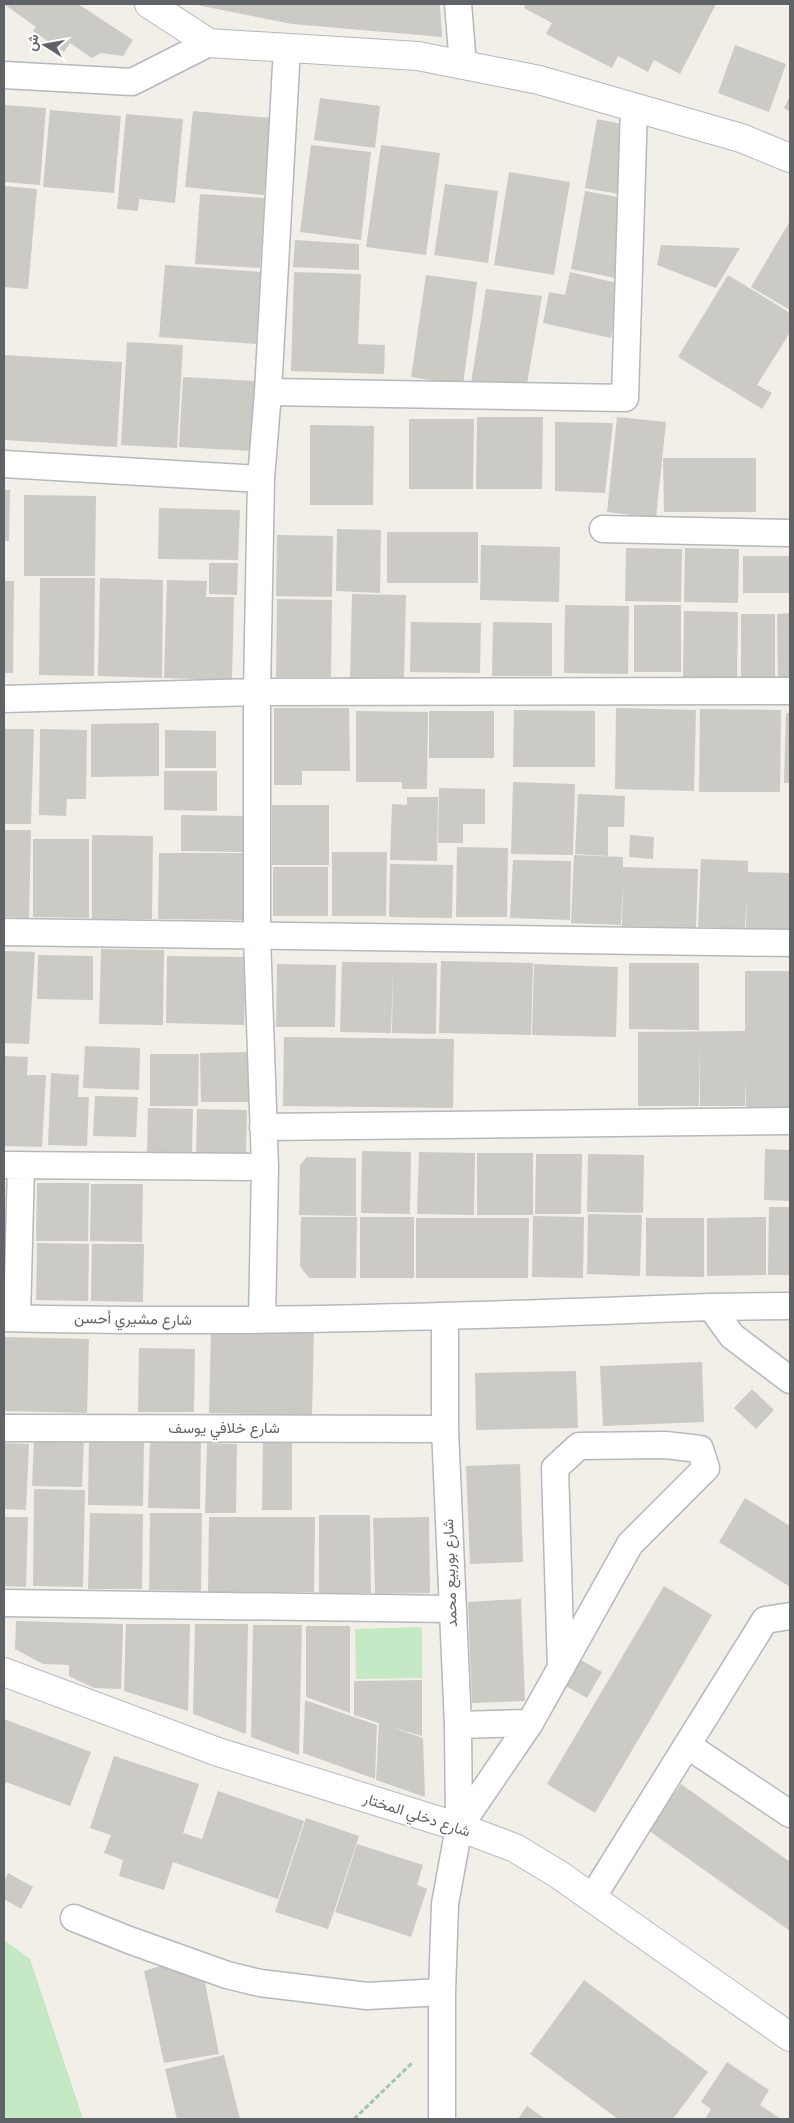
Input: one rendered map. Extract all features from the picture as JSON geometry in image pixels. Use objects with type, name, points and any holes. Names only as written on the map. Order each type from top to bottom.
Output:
[{"type":"main road","points":[[150,4],[209,43],[418,56],[539,80],[741,138],[790,158]]},
{"type":"main road","name":"شارع دخلي المختار","points":[[4,1672],[218,1752],[459,1828],[528,1855],[790,2038]]},
{"type":"street","points":[[458,4],[463,65]]},
{"type":"street","points":[[4,75],[132,82],[209,43]]},
{"type":"street","points":[[262,1320],[265,1167],[257,936],[257,692],[261,480],[268,392],[287,48]]},
{"type":"street","points":[[268,392],[625,398],[634,107]]},
{"type":"street","points":[[4,464],[261,480]]},
{"type":"street","points":[[603,530],[790,533]]},
{"type":"street","points":[[4,698],[257,692],[790,691]]},
{"type":"street","points":[[4,932],[790,943]]},
{"type":"street","points":[[263,1127],[790,1121]]},
{"type":"street","points":[[10,1318],[12,1165],[265,1167]]},
{"type":"street","name":"شارع مشيري أحسن","points":[[10,1318],[262,1320],[445,1318],[711,1307],[790,1306]]},
{"type":"street","points":[[711,1307],[732,1336],[790,1380]]},
{"type":"street","name":"شارع بوربيع محمد","points":[[445,1318],[445,1429],[458,1725],[459,1828]]},
{"type":"street","name":"شارع خلافي يوسف","points":[[4,1428],[445,1429]]},
{"type":"street","points":[[442,2119],[441,2034],[445,1904],[459,1828],[530,1723],[561,1668],[630,1544],[706,1468],[700,1449],[665,1446],[579,1446],[555,1468],[561,1668]]},
{"type":"street","points":[[4,1604],[452,1609]]},
{"type":"street","points":[[592,1898],[765,1620],[788,1618]]},
{"type":"street","points":[[458,1725],[530,1723]]},
{"type":"street","points":[[687,1745],[790,1814]]},
{"type":"street","points":[[74,1918],[226,1974],[260,1983],[367,1996],[442,1992]]},
{"type":"path","points":[[354,2119],[441,2034]]},
{"type":"green space","points":[[422,1627],[422,1678],[356,1679],[355,1629]]},
{"type":"green space","points":[[4,1940],[30,1959],[83,2119],[4,2119]]},
{"type":"building","points":[[4,4],[78,4],[133,40],[123,56],[101,53],[92,58],[70,43],[64,52],[33,31],[36,27]]},
{"type":"building","points":[[192,4],[440,4],[442,37],[292,24]]},
{"type":"building","points":[[526,4],[716,4],[680,74],[654,60],[648,72],[618,56],[612,68],[546,34],[552,23],[524,8]]},
{"type":"building","points":[[735,45],[786,64],[769,112],[718,93]]},
{"type":"building","points":[[790,96],[790,112],[784,108]]},
{"type":"building","points":[[320,98],[380,106],[375,148],[314,140]]},
{"type":"building","points":[[4,105],[46,108],[40,185],[4,182]]},
{"type":"building","points":[[50,110],[121,116],[114,193],[43,187]]},
{"type":"building","points":[[193,111],[271,118],[264,195],[185,187]]},
{"type":"building","points":[[126,114],[183,119],[175,203],[139,199],[138,211],[117,209]]},
{"type":"building","points":[[597,119],[627,125],[624,195],[585,188]]},
{"type":"building","points":[[311,145],[371,152],[361,240],[300,232]]},
{"type":"building","points":[[381,145],[440,153],[426,255],[366,247]]},
{"type":"building","points":[[509,172],[570,182],[554,275],[494,265]]},
{"type":"building","points":[[445,184],[498,191],[488,263],[434,255]]},
{"type":"building","points":[[4,186],[37,189],[28,289],[4,287]]},
{"type":"building","points":[[585,191],[623,198],[620,279],[571,269]]},
{"type":"building","points":[[200,194],[265,198],[260,268],[195,264]]},
{"type":"building","points":[[790,221],[790,310],[751,287]]},
{"type":"building","points":[[295,240],[359,244],[359,270],[293,267]]},
{"type":"building","points":[[661,245],[740,248],[716,288],[657,265]]},
{"type":"building","points":[[165,265],[262,272],[256,344],[159,337]]},
{"type":"building","points":[[294,272],[361,274],[358,344],[385,345],[384,374],[291,371]]},
{"type":"building","points":[[570,272],[621,284],[611,338],[543,323],[549,292],[565,295]]},
{"type":"building","points":[[426,275],[477,282],[463,385],[411,377]]},
{"type":"building","points":[[728,275],[790,313],[790,335],[757,385],[772,393],[762,409],[678,357]]},
{"type":"building","points":[[486,289],[542,296],[527,384],[471,383]]},
{"type":"building","points":[[127,342],[183,345],[177,448],[121,445]]},
{"type":"building","points":[[4,355],[122,362],[117,447],[4,440]]},
{"type":"building","points":[[183,377],[255,381],[251,451],[179,447]]},
{"type":"building","points":[[477,417],[543,417],[542,489],[476,489]]},
{"type":"building","points":[[617,417],[666,422],[656,518],[607,512]]},
{"type":"building","points":[[409,419],[474,419],[473,489],[409,489]]},
{"type":"building","points":[[555,422],[613,423],[605,493],[555,491]]},
{"type":"building","points":[[310,425],[374,426],[373,505],[310,505]]},
{"type":"building","points":[[663,458],[756,458],[756,512],[664,512]]},
{"type":"building","points":[[4,490],[10,490],[9,541],[4,541]]},
{"type":"building","points":[[24,495],[96,496],[95,576],[24,576]]},
{"type":"building","points":[[159,508],[240,510],[238,560],[158,559]]},
{"type":"building","points":[[337,529],[381,530],[380,593],[336,591]]},
{"type":"building","points":[[387,532],[478,532],[478,583],[387,583]]},
{"type":"building","points":[[277,535],[333,536],[332,597],[276,596]]},
{"type":"building","points":[[481,545],[560,547],[559,602],[480,600]]},
{"type":"building","points":[[626,548],[682,549],[681,602],[625,601]]},
{"type":"building","points":[[685,548],[739,549],[738,603],[684,602]]},
{"type":"building","points":[[743,556],[790,556],[790,593],[743,593]]},
{"type":"building","points":[[209,563],[238,563],[237,595],[209,594]]},
{"type":"building","points":[[40,578],[95,578],[94,676],[39,675]]},
{"type":"building","points":[[100,578],[163,580],[162,678],[98,676]]},
{"type":"building","points":[[167,580],[207,581],[206,597],[234,597],[232,680],[164,678]]},
{"type":"building","points":[[4,581],[14,581],[13,673],[4,673]]},
{"type":"building","points":[[352,594],[406,595],[404,680],[350,679]]},
{"type":"building","points":[[277,599],[332,600],[331,677],[276,677]]},
{"type":"building","points":[[565,605],[629,606],[628,674],[564,673]]},
{"type":"building","points":[[634,605],[681,605],[681,672],[634,672]]},
{"type":"building","points":[[684,611],[738,612],[737,679],[683,679]]},
{"type":"building","points":[[790,613],[790,680],[778,680],[777,614]]},
{"type":"building","points":[[741,614],[775,614],[775,680],[741,680]]},
{"type":"building","points":[[411,622],[481,623],[480,673],[410,672]]},
{"type":"building","points":[[493,622],[552,623],[552,676],[492,676]]},
{"type":"building","points":[[274,708],[349,708],[350,771],[302,771],[302,785],[274,785]]},
{"type":"building","points":[[616,708],[696,710],[694,791],[615,789]]},
{"type":"building","points":[[700,709],[781,710],[780,792],[699,792]]},
{"type":"building","points":[[514,710],[595,711],[595,767],[513,767]]},
{"type":"building","points":[[356,711],[428,712],[427,789],[402,789],[402,782],[356,782]]},
{"type":"building","points":[[429,711],[494,711],[494,758],[429,758]]},
{"type":"building","points":[[786,713],[790,713],[790,783],[784,783]]},
{"type":"building","points":[[159,723],[159,776],[91,777],[91,724]]},
{"type":"building","points":[[4,729],[34,729],[31,824],[5,824]]},
{"type":"building","points":[[40,729],[87,730],[86,799],[67,799],[66,816],[39,815]]},
{"type":"building","points":[[165,730],[216,731],[216,768],[165,768]]},
{"type":"building","points":[[164,771],[217,771],[217,811],[164,810]]},
{"type":"building","points":[[513,782],[575,784],[573,855],[511,854]]},
{"type":"building","points":[[439,788],[485,789],[485,824],[463,824],[463,843],[438,843]]},
{"type":"building","points":[[578,794],[625,796],[624,827],[608,827],[608,856],[575,854]]},
{"type":"building","points":[[407,797],[438,797],[437,861],[390,860],[392,804],[407,805]]},
{"type":"building","points":[[272,805],[329,805],[329,865],[272,865]]},
{"type":"building","points":[[181,815],[245,816],[244,852],[181,851]]},
{"type":"building","points":[[4,830],[31,830],[29,918],[4,917]]},
{"type":"building","points":[[92,835],[153,836],[152,919],[92,919]]},
{"type":"building","points":[[630,835],[654,837],[653,859],[629,857]]},
{"type":"building","points":[[33,839],[89,839],[89,918],[33,917]]},
{"type":"building","points":[[457,847],[508,848],[507,917],[456,917]]},
{"type":"building","points":[[332,852],[387,852],[386,916],[332,916]]},
{"type":"building","points":[[159,853],[246,853],[245,920],[158,919]]},
{"type":"building","points":[[574,855],[623,857],[623,867],[698,869],[696,928],[622,926],[623,881],[621,925],[571,923]]},
{"type":"building","points":[[701,859],[748,861],[748,872],[790,873],[790,930],[746,929],[747,896],[745,929],[698,927]]},
{"type":"building","points":[[513,860],[571,861],[570,920],[510,918]]},
{"type":"building","points":[[390,864],[453,865],[452,918],[389,917]]},
{"type":"building","points":[[273,867],[328,867],[328,916],[273,916]]},
{"type":"building","points":[[101,949],[164,950],[163,1025],[99,1024]]},
{"type":"building","points":[[4,951],[35,952],[29,1044],[4,1043]]},
{"type":"building","points":[[38,955],[93,956],[93,1000],[37,999]]},
{"type":"building","points":[[167,956],[246,957],[244,1025],[166,1023]]},
{"type":"building","points":[[441,961],[533,963],[531,1035],[439,1033]]},
{"type":"building","points":[[342,962],[437,963],[436,1034],[392,1033],[393,969],[391,1033],[340,1032]]},
{"type":"building","points":[[629,963],[699,963],[699,1030],[629,1029]]},
{"type":"building","points":[[277,964],[336,965],[335,1027],[276,1027]]},
{"type":"building","points":[[534,964],[618,967],[616,1037],[532,1035]]},
{"type":"building","points":[[745,971],[790,971],[790,1107],[746,1107],[746,1079],[745,1106],[700,1106],[700,1041],[699,1106],[638,1106],[638,1032],[745,1031]]},
{"type":"building","points":[[284,1037],[454,1039],[453,1108],[283,1106]]},
{"type":"building","points":[[85,1046],[140,1048],[139,1090],[83,1088]]},
{"type":"building","points":[[250,1052],[250,1102],[201,1102],[200,1053]]},
{"type":"building","points":[[150,1054],[199,1054],[198,1106],[150,1106]]},
{"type":"building","points":[[4,1056],[28,1057],[27,1075],[46,1075],[42,1147],[4,1146]]},
{"type":"building","points":[[51,1073],[79,1075],[78,1097],[89,1097],[87,1146],[48,1145]]},
{"type":"building","points":[[95,1096],[138,1097],[136,1137],[93,1136]]},
{"type":"building","points":[[148,1108],[193,1109],[192,1154],[147,1153]]},
{"type":"building","points":[[197,1109],[247,1110],[246,1157],[196,1156]]},
{"type":"building","points":[[765,1149],[790,1150],[790,1201],[764,1200]]},
{"type":"building","points":[[362,1151],[411,1152],[410,1214],[361,1213]]},
{"type":"building","points":[[419,1152],[475,1153],[474,1215],[417,1214]]},
{"type":"building","points":[[477,1153],[533,1153],[533,1215],[477,1215]]},
{"type":"building","points":[[536,1154],[582,1154],[581,1214],[535,1214]]},
{"type":"building","points":[[588,1154],[644,1155],[643,1213],[587,1212]]},
{"type":"building","points":[[307,1157],[356,1158],[356,1216],[299,1215],[300,1165]]},
{"type":"building","points":[[37,1183],[89,1183],[88,1241],[36,1241]]},
{"type":"building","points":[[91,1184],[143,1184],[142,1242],[90,1241]]},
{"type":"building","points":[[769,1207],[790,1207],[790,1275],[768,1275]]},
{"type":"building","points":[[588,1214],[642,1215],[640,1276],[587,1274]]},
{"type":"building","points":[[533,1216],[584,1217],[583,1278],[532,1277]]},
{"type":"building","points":[[301,1217],[357,1217],[356,1278],[309,1278],[300,1266]]},
{"type":"building","points":[[360,1217],[414,1217],[414,1278],[360,1278]]},
{"type":"building","points":[[766,1217],[766,1275],[707,1276],[707,1218]]},
{"type":"building","points":[[416,1218],[529,1218],[528,1278],[416,1278]]},
{"type":"building","points":[[646,1218],[704,1218],[704,1277],[646,1276]]},
{"type":"building","points":[[37,1243],[89,1244],[88,1301],[36,1300]]},
{"type":"building","points":[[92,1244],[144,1244],[143,1302],[91,1301]]},
{"type":"building","points":[[211,1328],[314,1330],[312,1415],[209,1413]]},
{"type":"building","points":[[4,1337],[89,1339],[87,1413],[4,1411]]},
{"type":"building","points":[[139,1348],[195,1349],[194,1412],[138,1412]]},
{"type":"building","points":[[702,1362],[704,1422],[603,1426],[600,1366]]},
{"type":"building","points":[[576,1371],[578,1428],[476,1430],[475,1373]]},
{"type":"building","points":[[752,1389],[774,1410],[756,1429],[734,1408]]},
{"type":"building","points":[[34,1438],[84,1439],[82,1487],[32,1486]]},
{"type":"building","points":[[89,1438],[144,1439],[143,1506],[88,1505]]},
{"type":"building","points":[[150,1440],[201,1441],[200,1509],[148,1508]]},
{"type":"building","points":[[263,1440],[292,1441],[292,1510],[262,1510]]},
{"type":"building","points":[[4,1443],[29,1444],[26,1510],[4,1509]]},
{"type":"building","points":[[207,1443],[237,1444],[236,1513],[205,1513]]},
{"type":"building","points":[[520,1464],[523,1562],[470,1564],[466,1466]]},
{"type":"building","points":[[34,1489],[85,1490],[83,1587],[33,1586]]},
{"type":"building","points":[[745,1498],[790,1526],[790,1587],[719,1542]]},
{"type":"building","points":[[90,1513],[143,1514],[142,1589],[88,1589]]},
{"type":"building","points":[[150,1513],[202,1513],[201,1591],[149,1590]]},
{"type":"building","points":[[319,1515],[370,1515],[371,1593],[319,1594]]},
{"type":"building","points":[[4,1517],[28,1517],[26,1587],[4,1586]]},
{"type":"building","points":[[209,1517],[315,1517],[314,1592],[208,1592]]},
{"type":"building","points":[[429,1517],[430,1593],[375,1594],[373,1518]]},
{"type":"building","points":[[664,1586],[712,1615],[595,1813],[547,1784]]},
{"type":"building","points":[[521,1599],[525,1701],[472,1703],[468,1602]]},
{"type":"building","points":[[16,1621],[123,1624],[121,1689],[94,1688],[69,1676],[69,1665],[43,1664],[15,1649]]},
{"type":"building","points":[[126,1624],[190,1624],[188,1711],[124,1691]]},
{"type":"building","points":[[195,1624],[248,1624],[246,1734],[193,1714]]},
{"type":"building","points":[[253,1625],[302,1625],[299,1755],[251,1737]]},
{"type":"building","points":[[306,1626],[350,1626],[350,1713],[306,1697]]},
{"type":"building","points":[[579,1659],[602,1672],[587,1698],[564,1685]]},
{"type":"building","points":[[422,1680],[422,1736],[391,1727],[423,1738],[425,1797],[376,1780],[379,1723],[354,1715],[354,1681]]},
{"type":"building","points":[[305,1700],[377,1725],[375,1779],[303,1753]]},
{"type":"building","points":[[4,1719],[91,1752],[70,1806],[6,1782],[4,1788]]},
{"type":"building","points":[[114,1756],[199,1784],[183,1833],[202,1839],[218,1791],[304,1821],[278,1899],[173,1862],[164,1890],[119,1876],[123,1860],[104,1853],[111,1835],[90,1828]]},
{"type":"building","points":[[681,1784],[790,1862],[790,1931],[648,1830]]},
{"type":"building","points":[[306,1818],[359,1836],[328,1929],[275,1912]]},
{"type":"building","points":[[357,1844],[423,1865],[417,1885],[427,1889],[411,1937],[335,1912]]},
{"type":"building","points":[[8,1873],[33,1887],[21,1909],[4,1899],[4,1882]]},
{"type":"building","points":[[164,1965],[205,1982],[219,2054],[164,2063],[144,1971]]},
{"type":"building","points":[[584,1980],[708,2072],[673,2119],[618,2119],[530,2054]]},
{"type":"building","points":[[224,2055],[240,2119],[177,2119],[165,2069]]},
{"type":"building","points":[[727,2062],[769,2090],[760,2105],[781,2119],[705,2119],[711,2109],[701,2102]]},
{"type":"building","points":[[527,2106],[545,2119],[518,2119]]}]
